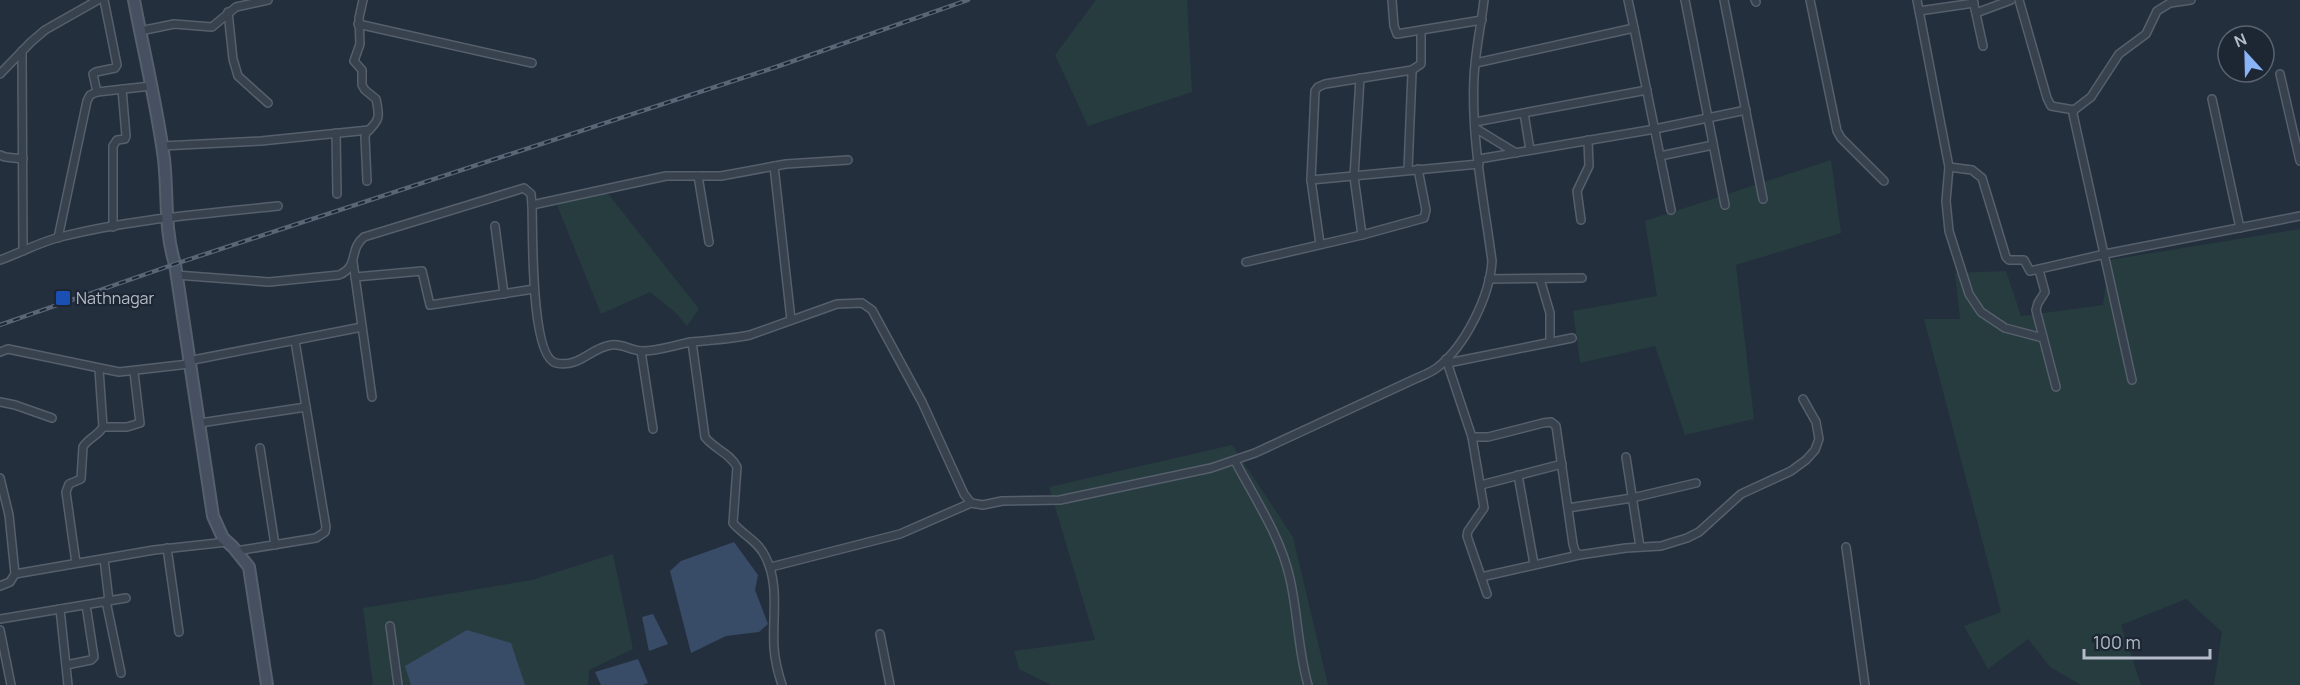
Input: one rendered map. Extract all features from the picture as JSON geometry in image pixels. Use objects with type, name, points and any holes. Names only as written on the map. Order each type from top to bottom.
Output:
[{"type":"street","points":[[0,74],[45,30],[84,4],[98,0]]},
{"type":"street","points":[[97,92],[93,74],[115,68],[117,65],[104,0]]},
{"type":"street","points":[[134,0],[162,146],[169,241],[200,423],[213,516],[216,528],[249,567],[267,685]]},
{"type":"street","points":[[140,31],[174,24],[212,27],[236,7],[268,0]]},
{"type":"street","points":[[363,0],[358,24],[360,44],[355,63],[362,70],[364,90],[376,99],[378,111],[377,122],[365,137],[367,181]]},
{"type":"street","points":[[1392,0],[1394,26],[1397,34],[1482,20]]},
{"type":"street","points":[[771,567],[900,534],[971,503],[983,505],[1002,501],[1060,500],[1235,461],[1417,378],[1447,361],[1472,324],[1490,276],[1492,261],[1475,125],[1476,63],[1484,0]]},
{"type":"street","points":[[1628,0],[1671,210]]},
{"type":"street","points":[[1685,0],[1725,204]]},
{"type":"street","points":[[1724,0],[1763,199]]},
{"type":"street","points":[[1810,0],[1834,123],[1841,138],[1884,181]]},
{"type":"street","points":[[1917,0],[1949,167],[1946,201],[1949,231],[1974,304],[2005,328],[2043,338]]},
{"type":"street","points":[[1976,13],[2011,0]]},
{"type":"street","points":[[2019,0],[2047,98],[2051,106],[2074,110]]},
{"type":"street","points":[[2132,380],[2073,114],[2074,110],[2091,97],[2119,54],[2146,34],[2157,11],[2170,3],[2192,0]]},
{"type":"street","points":[[1919,11],[1973,2],[1983,46]]},
{"type":"street","points":[[228,12],[233,59],[238,76],[268,103]]},
{"type":"street","points":[[358,24],[532,63]]},
{"type":"street","points":[[1476,63],[1634,28]]},
{"type":"street","points":[[1320,244],[1311,180],[1315,91],[1325,84],[1412,70],[1421,64],[1421,31]]},
{"type":"street","points":[[22,51],[23,251]]},
{"type":"street","points":[[1408,171],[1412,70]]},
{"type":"street","points":[[2280,74],[2300,161]]},
{"type":"street","points":[[1360,78],[1354,177],[1362,235]]},
{"type":"street","points":[[58,238],[84,110],[90,95],[97,92],[151,86]]},
{"type":"street","points":[[113,226],[113,146],[126,136],[122,89]]},
{"type":"street","points":[[1475,125],[1524,113],[1647,90]]},
{"type":"street","points":[[2212,99],[2240,228]]},
{"type":"street","points":[[1311,180],[1408,171],[1479,161],[1746,110]]},
{"type":"street","points":[[1524,113],[1530,150]]},
{"type":"street","points":[[1475,125],[1516,153]]},
{"type":"street","points":[[162,146],[261,141],[369,130]]},
{"type":"street","points":[[336,133],[337,194]]},
{"type":"street","points":[[1581,220],[1577,191],[1588,166],[1588,140]]},
{"type":"street","points":[[1660,156],[1713,145]]},
{"type":"street","points":[[0,155],[23,159]]},
{"type":"street","points":[[532,205],[666,176],[732,174],[774,166],[848,160]]},
{"type":"street","points":[[774,166],[791,320]]},
{"type":"street","points":[[1949,167],[1978,173],[1985,186],[2006,257],[2009,260],[2024,260],[2030,271],[2300,216]]},
{"type":"street","points":[[1246,262],[1424,218],[1426,210],[1418,169]]},
{"type":"street","points":[[698,176],[709,242]]},
{"type":"street","points":[[372,397],[353,262],[357,243],[364,237],[524,188],[531,194],[534,289],[542,343],[548,359],[555,363],[579,362],[610,345],[619,344],[641,351],[750,335],[837,304],[862,303],[872,310],[922,402],[964,494],[971,503]]},
{"type":"street","points":[[0,260],[58,238],[113,226],[278,206]]},
{"type":"street","points":[[495,226],[504,294]]},
{"type":"street","points":[[176,275],[269,282],[339,275],[348,271],[353,262]]},
{"type":"street","points":[[2039,270],[2045,292],[2036,310],[2056,387]]},
{"type":"street","points":[[355,277],[422,271],[430,305],[534,289]]},
{"type":"street","points":[[1490,276],[1539,279],[1582,278]]},
{"type":"street","points":[[1539,279],[1550,313],[1550,342]]},
{"type":"street","points":[[0,352],[8,349],[99,369],[134,372],[189,363],[362,327]]},
{"type":"street","points":[[1447,361],[1572,338]]},
{"type":"street","points":[[236,551],[316,538],[325,532],[326,526],[296,341]]},
{"type":"street","points":[[692,342],[705,437],[711,445],[733,459],[737,467],[733,522],[738,529],[757,543],[771,567],[774,581],[774,648],[782,685]]},
{"type":"street","points":[[641,351],[653,429]]},
{"type":"street","points":[[1447,361],[1472,437],[1481,485],[1484,508],[1467,536],[1487,594]]},
{"type":"street","points":[[99,369],[103,427]]},
{"type":"street","points":[[76,563],[67,487],[81,479],[83,447],[103,427],[127,428],[140,423],[134,372]]},
{"type":"street","points":[[1481,577],[1580,555],[1661,546],[1699,532],[1741,494],[1781,476],[1806,460],[1815,450],[1819,439],[1816,422],[1803,399]]},
{"type":"street","points":[[0,402],[52,418]]},
{"type":"street","points":[[200,423],[306,407]]},
{"type":"street","points":[[1472,437],[1478,439],[1551,422],[1556,426],[1573,544],[1575,551],[1580,555]]},
{"type":"street","points":[[260,448],[275,545]]},
{"type":"street","points":[[1626,457],[1640,547]]},
{"type":"street","points":[[1235,461],[1278,541],[1285,561],[1308,685]]},
{"type":"street","points":[[1481,485],[1562,464]]},
{"type":"street","points":[[1518,476],[1534,564]]},
{"type":"street","points":[[0,477],[9,515],[15,574],[10,582],[0,586]]},
{"type":"street","points":[[1568,508],[1632,498],[1696,483]]},
{"type":"street","points":[[15,574],[167,548],[227,542]]},
{"type":"street","points":[[1846,547],[1865,685]]},
{"type":"street","points":[[167,548],[179,632]]},
{"type":"street","points":[[104,559],[108,601],[121,673]]},
{"type":"street","points":[[0,619],[126,598]]},
{"type":"street","points":[[66,665],[91,660],[94,657],[86,605]]},
{"type":"street","points":[[60,609],[68,685]]},
{"type":"street","points":[[390,626],[398,685]]},
{"type":"street","points":[[0,630],[11,685]]},
{"type":"street","points":[[880,634],[890,685]]},
{"type":"green space","points":[[1096,0],[1187,0],[1192,92],[1088,126],[1055,55]]},
{"type":"green space","points":[[1831,160],[1841,233],[1736,265],[1754,419],[1685,435],[1655,346],[1580,363],[1573,311],[1657,296],[1645,221]]},
{"type":"green space","points":[[597,192],[609,195],[699,309],[687,326],[675,312],[650,292],[601,314],[557,205]]},
{"type":"green space","points":[[2300,229],[2300,685],[2214,685],[2222,632],[2186,599],[2121,625],[2141,685],[2081,685],[2050,667],[2028,639],[1988,669],[1964,626],[2001,612],[1924,319],[1960,319],[1955,273],[2006,271],[2021,316],[2103,305],[2109,260]]},
{"type":"green space","points":[[1232,445],[1293,537],[1328,685],[1051,685],[1019,669],[1014,651],[1095,640],[1049,487]]},
{"type":"green space","points":[[613,554],[633,649],[589,670],[588,685],[373,685],[363,608],[532,580]]},
{"type":"water","points":[[734,542],[758,575],[755,590],[768,624],[759,632],[726,636],[691,653],[670,571],[681,561]]},
{"type":"water","points":[[653,614],[668,644],[649,651],[642,617]]},
{"type":"water","points":[[467,630],[511,643],[525,685],[411,685],[405,666]]},
{"type":"water","points":[[638,659],[648,683],[601,685],[595,672]]},
{"type":"railway","points":[[0,325],[175,264],[776,67],[968,0]]},
{"type":"place","name":"Nathnagar","points":[[63,298]]}]
